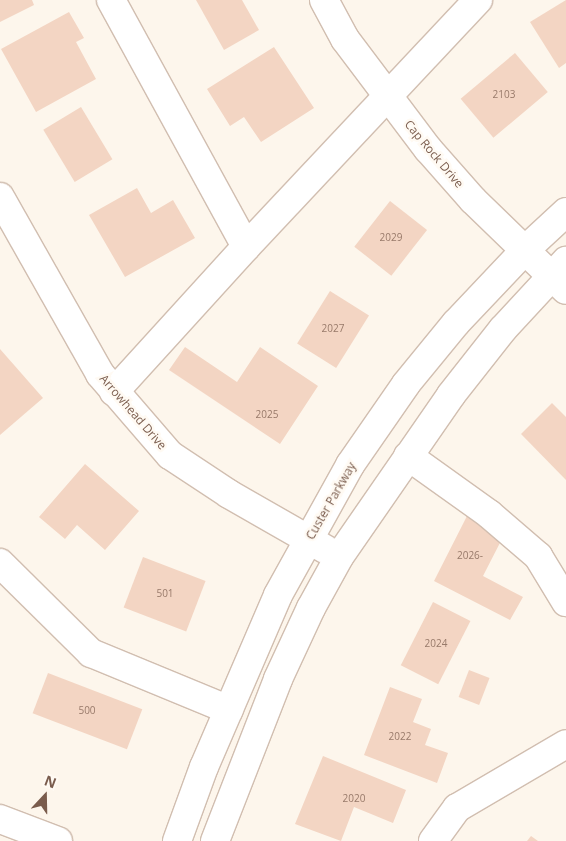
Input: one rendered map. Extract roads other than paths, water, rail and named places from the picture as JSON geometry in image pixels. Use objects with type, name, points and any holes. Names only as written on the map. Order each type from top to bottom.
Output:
[{"type":"street","points":[[111,0],[246,247]]},
{"type":"street","name":"Cap Rock Drive","points":[[324,0],[345,39],[428,150],[473,200],[525,250],[561,276]]},
{"type":"street","points":[[114,392],[246,247],[478,0]]},
{"type":"street","name":"Arrowhead Drive","points":[[0,197],[100,374],[170,454],[229,494],[339,557]]},
{"type":"street","name":"Custer Parkway","points":[[177,841],[204,767],[278,595],[350,465],[406,384],[456,323],[525,250],[566,212]]},
{"type":"street","points":[[215,841],[278,679],[311,608],[339,557],[450,395],[503,329],[561,276]]},
{"type":"street","points":[[408,456],[489,514],[538,556],[566,602]]},
{"type":"street","points":[[0,563],[91,653],[229,710]]},
{"type":"street","points":[[433,841],[457,808],[566,744]]},
{"type":"street","points":[[0,819],[58,841]]}]
